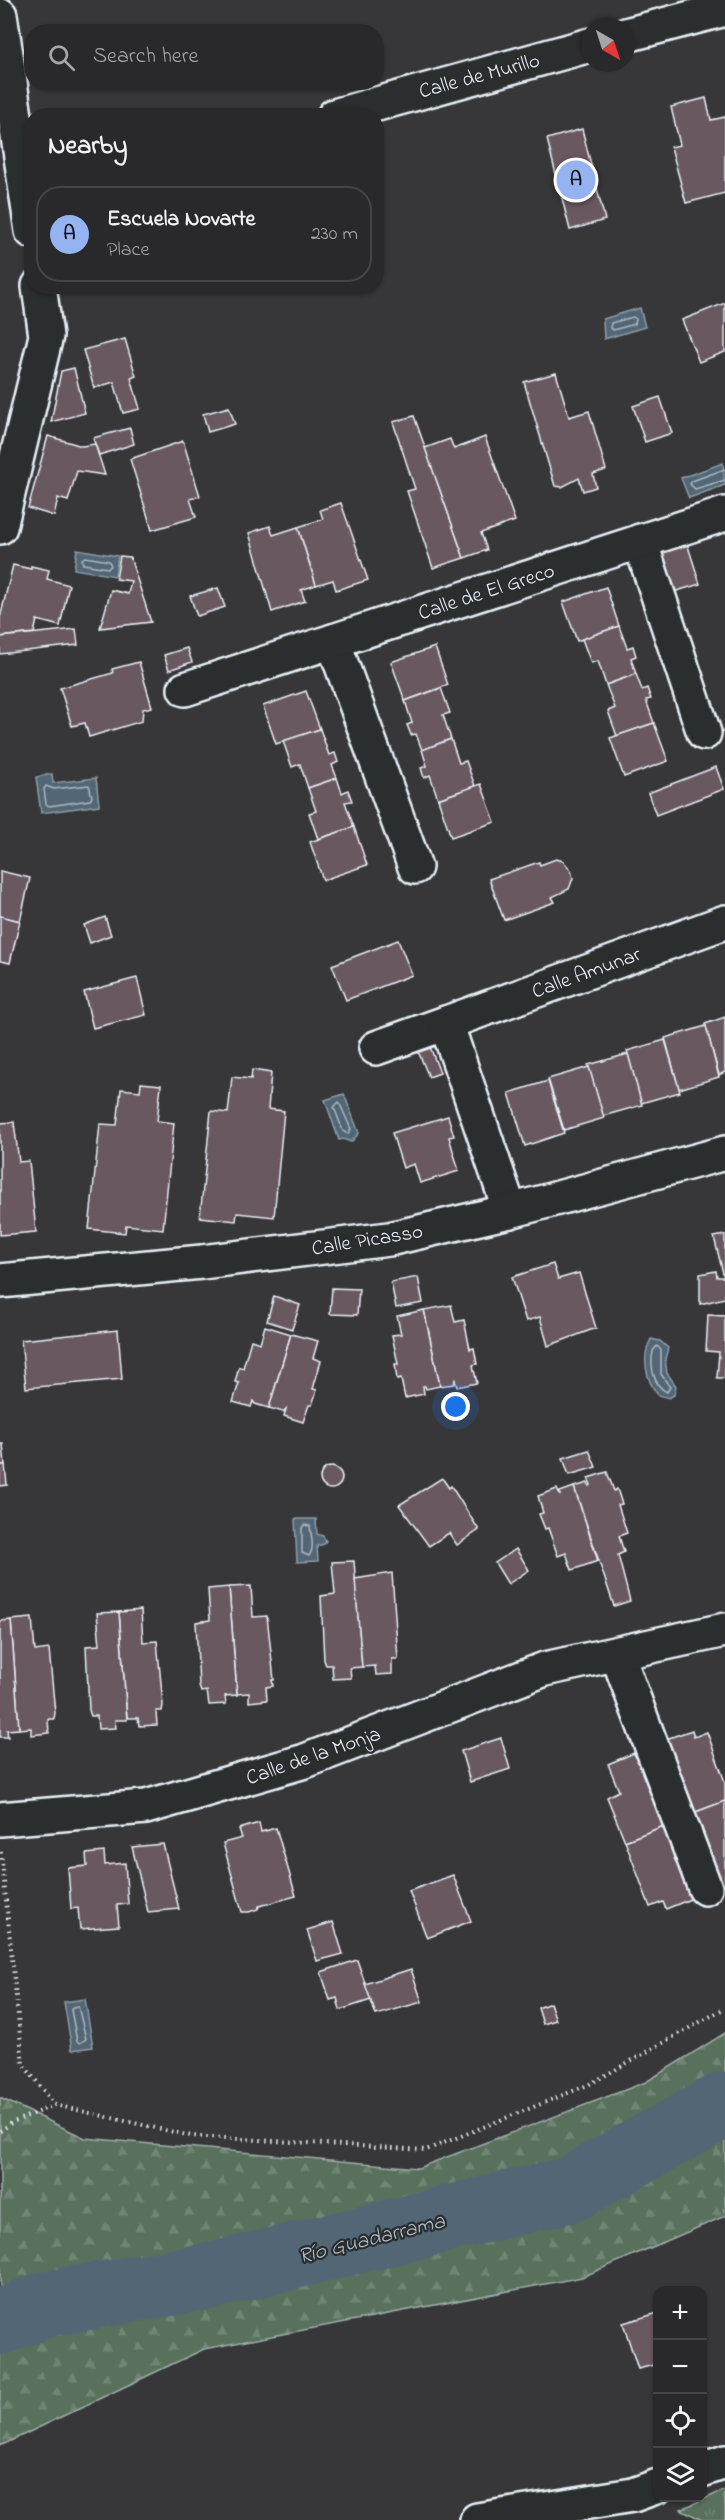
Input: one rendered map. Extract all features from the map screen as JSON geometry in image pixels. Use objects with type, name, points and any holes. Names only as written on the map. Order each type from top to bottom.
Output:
[{"type":"street","points":[[635,33],[725,9]]},
{"type":"street","points":[[0,15],[23,210]]},
{"type":"street","name":"Calle de Murillo","points":[[363,108],[581,47]]},
{"type":"street","points":[[0,527],[46,336],[40,294]]},
{"type":"street","name":"Calle de El Greco","points":[[185,689],[725,514]]},
{"type":"street","points":[[640,541],[704,733]]},
{"type":"street","points":[[333,640],[415,867]]},
{"type":"street","name":"Calle Amunar","points":[[376,1048],[725,922]]},
{"type":"street","points":[[446,1023],[510,1211]]},
{"type":"street","name":"Calle Picasso","points":[[0,1281],[202,1262],[390,1239],[510,1211],[725,1153]]},
{"type":"street","name":"Calle de la Monja","points":[[0,1819],[146,1807],[305,1761],[546,1669],[725,1630]]},
{"type":"street","points":[[617,1654],[705,1888]]},
{"type":"street","points":[[707,2468],[725,2462]]},
{"type":"street","points":[[477,2520],[633,2495],[653,2488]]},
{"type":"path","points":[[0,1843],[23,2064],[55,2105]]},
{"type":"path","points":[[0,2131],[13,2122],[55,2105],[191,2136],[426,2150],[588,2085],[725,2008]]},
{"type":"green space","points":[[725,2033],[725,2216],[582,2277],[204,2349],[0,2446],[0,2098],[85,2138],[418,2168],[646,2082]]},
{"type":"green space","points":[[725,2490],[725,2520],[702,2520],[681,2509],[697,2502],[707,2502],[707,2498]]},
{"type":"water","points":[[640,308],[645,327],[604,339],[603,319]]},
{"type":"water","points":[[723,463],[725,485],[689,498],[681,478]]},
{"type":"water","points":[[77,549],[118,556],[115,576],[74,569]]},
{"type":"water","points":[[52,774],[53,783],[96,778],[99,805],[41,813],[36,777]]},
{"type":"water","points":[[344,1094],[359,1133],[351,1142],[339,1140],[325,1100]]},
{"type":"water","points":[[651,1339],[660,1341],[668,1348],[665,1359],[667,1373],[676,1386],[674,1395],[669,1398],[658,1395],[650,1382],[646,1368],[646,1353]]},
{"type":"water","points":[[295,1519],[316,1519],[317,1534],[323,1536],[326,1541],[317,1546],[318,1561],[297,1562]]},
{"type":"water","points":[[85,1999],[93,2047],[72,2050],[64,2002]]},
{"type":"building","points":[[706,98],[711,120],[725,117],[725,193],[686,203],[671,147],[680,145],[671,107]]},
{"type":"building","points":[[582,129],[605,220],[570,230],[547,139]]},
{"type":"building","points":[[725,303],[725,352],[699,362],[682,320]]},
{"type":"building","points":[[125,339],[136,376],[131,378],[140,409],[123,413],[114,382],[94,388],[83,350]]},
{"type":"building","points":[[74,368],[85,413],[51,422],[61,371]]},
{"type":"building","points":[[556,373],[569,417],[589,411],[606,470],[593,474],[596,487],[583,491],[579,478],[562,487],[555,486],[524,382]]},
{"type":"building","points":[[660,397],[672,433],[645,442],[633,406]]},
{"type":"building","points":[[229,407],[235,424],[208,432],[203,414]]},
{"type":"building","points":[[414,416],[464,558],[433,568],[407,491],[415,489],[393,422]]},
{"type":"building","points":[[130,428],[134,444],[99,455],[93,438]]},
{"type":"building","points":[[48,436],[82,446],[95,444],[105,475],[77,471],[68,501],[58,498],[54,516],[28,508]]},
{"type":"building","points":[[485,437],[515,521],[481,533],[487,550],[464,558],[425,448],[450,439],[454,449]]},
{"type":"building","points":[[183,441],[200,496],[190,499],[196,517],[152,530],[130,459]]},
{"type":"building","points":[[341,503],[368,580],[336,590],[333,580],[316,585],[298,527],[323,519],[320,510]]},
{"type":"building","points":[[270,526],[273,535],[298,527],[316,585],[301,590],[305,601],[272,612],[249,533]]},
{"type":"building","points":[[687,543],[700,584],[670,593],[657,552]]},
{"type":"building","points":[[120,556],[130,557],[151,622],[100,628],[111,590],[128,594],[131,581],[116,579]]},
{"type":"building","points":[[13,565],[49,570],[47,579],[69,585],[60,626],[37,620],[34,633],[0,637],[0,618]]},
{"type":"building","points":[[606,587],[619,626],[577,641],[563,602]]},
{"type":"building","points":[[218,588],[225,607],[197,616],[190,596]]},
{"type":"building","points":[[619,626],[627,648],[633,646],[636,656],[631,658],[636,674],[606,685],[598,661],[591,663],[582,639]]},
{"type":"building","points":[[76,629],[78,645],[0,654],[0,637]]},
{"type":"building","points":[[435,647],[448,685],[405,701],[391,662]]},
{"type":"building","points":[[187,648],[192,662],[169,670],[164,655]]},
{"type":"building","points":[[139,662],[152,707],[143,709],[142,721],[89,737],[85,723],[72,726],[60,688],[113,673],[112,669]]},
{"type":"building","points":[[636,674],[642,690],[647,688],[651,699],[646,700],[654,723],[617,736],[608,711],[615,708],[606,685]]},
{"type":"building","points":[[441,688],[450,713],[443,715],[451,739],[422,750],[416,734],[411,735],[407,725],[412,723],[405,701]]},
{"type":"building","points":[[306,691],[320,729],[276,744],[263,706]]},
{"type":"building","points":[[654,723],[668,761],[624,777],[610,738]]},
{"type":"building","points":[[320,729],[329,755],[335,753],[338,762],[332,765],[337,778],[308,788],[300,764],[292,767],[283,741]]},
{"type":"building","points":[[451,739],[459,763],[466,761],[475,786],[438,799],[430,775],[424,778],[421,768],[427,766],[422,750]]},
{"type":"building","points":[[716,767],[724,789],[656,815],[648,793]]},
{"type":"building","points":[[337,778],[342,793],[348,790],[352,801],[345,802],[354,827],[318,839],[309,813],[316,811],[308,788]]},
{"type":"building","points":[[481,784],[495,822],[451,837],[438,799]]},
{"type":"building","points":[[354,827],[367,865],[323,880],[310,842]]},
{"type":"building","points":[[556,859],[563,861],[571,870],[573,878],[569,889],[552,897],[555,902],[504,920],[489,879],[539,862],[540,865]]},
{"type":"building","points":[[0,871],[30,878],[20,921],[0,916]]},
{"type":"building","points":[[0,916],[20,921],[10,963],[0,961]]},
{"type":"building","points":[[105,917],[111,935],[90,943],[84,925]]},
{"type":"building","points":[[398,940],[412,975],[346,1000],[332,965]]},
{"type":"building","points":[[137,978],[146,1015],[93,1028],[84,992]]},
{"type":"building","points":[[725,1017],[725,1072],[719,1075],[705,1024]]},
{"type":"building","points":[[706,1026],[719,1077],[679,1089],[665,1038]]},
{"type":"building","points":[[665,1040],[680,1092],[641,1103],[627,1051]]},
{"type":"building","points":[[429,1044],[440,1073],[429,1077],[417,1049]]},
{"type":"building","points":[[628,1054],[642,1105],[603,1116],[588,1065]]},
{"type":"building","points":[[589,1067],[604,1118],[564,1130],[548,1079]]},
{"type":"building","points":[[252,1070],[271,1073],[268,1109],[284,1111],[274,1217],[237,1213],[236,1221],[200,1217],[211,1111],[228,1113],[232,1077],[251,1079]]},
{"type":"building","points":[[548,1081],[564,1133],[525,1146],[509,1093]]},
{"type":"building","points":[[141,1083],[161,1085],[157,1121],[174,1123],[163,1229],[126,1225],[125,1233],[89,1229],[100,1124],[117,1125],[121,1089],[140,1091]]},
{"type":"building","points":[[448,1116],[454,1136],[449,1137],[459,1171],[420,1183],[414,1164],[403,1168],[392,1133]]},
{"type":"building","points":[[14,1122],[19,1162],[29,1161],[36,1232],[0,1235],[0,1123]]},
{"type":"building","points":[[725,1235],[725,1298],[700,1304],[700,1274],[716,1271],[717,1277],[724,1277],[714,1237]]},
{"type":"building","points":[[553,1264],[558,1279],[579,1273],[596,1328],[548,1346],[540,1317],[526,1321],[512,1277]]},
{"type":"building","points":[[418,1277],[423,1303],[396,1308],[391,1282]]},
{"type":"building","points":[[332,1288],[359,1289],[357,1315],[330,1314]]},
{"type":"building","points":[[274,1296],[300,1305],[292,1329],[267,1321]]},
{"type":"building","points":[[451,1305],[455,1322],[464,1320],[470,1349],[474,1348],[477,1364],[473,1365],[477,1383],[457,1387],[455,1380],[454,1384],[440,1386],[424,1310]]},
{"type":"building","points":[[424,1310],[440,1386],[426,1389],[423,1386],[424,1394],[405,1398],[401,1379],[397,1380],[395,1364],[398,1364],[392,1335],[401,1334],[397,1316]]},
{"type":"building","points":[[708,1315],[725,1316],[725,1378],[717,1378],[719,1352],[706,1351]]},
{"type":"building","points":[[265,1326],[291,1334],[269,1408],[255,1404],[253,1401],[251,1407],[233,1402],[239,1383],[235,1382],[239,1367],[243,1368],[251,1340],[260,1343]]},
{"type":"building","points":[[118,1330],[122,1379],[26,1388],[21,1340]]},
{"type":"building","points":[[291,1334],[318,1341],[313,1358],[321,1361],[313,1389],[317,1390],[303,1422],[284,1416],[286,1409],[283,1412],[269,1408]]},
{"type":"building","points":[[0,1444],[3,1444],[5,1465],[0,1465]]},
{"type":"building","points":[[589,1450],[596,1467],[569,1475],[563,1458]]},
{"type":"building","points":[[0,1465],[5,1465],[7,1485],[0,1486]]},
{"type":"building","points":[[331,1467],[339,1470],[342,1478],[339,1486],[331,1489],[323,1486],[320,1478],[323,1470]]},
{"type":"building","points":[[607,1472],[614,1491],[617,1489],[622,1504],[618,1505],[627,1533],[619,1536],[624,1552],[618,1555],[630,1601],[614,1606],[574,1487],[588,1483],[589,1486],[591,1485],[588,1478]]},
{"type":"building","points":[[442,1478],[449,1488],[451,1486],[479,1530],[457,1545],[449,1533],[429,1546],[399,1505]]},
{"type":"building","points":[[574,1487],[598,1561],[572,1570],[566,1553],[558,1556],[548,1528],[545,1529],[539,1514],[543,1513],[538,1496],[557,1489],[560,1496],[560,1492]]},
{"type":"building","points":[[516,1549],[529,1570],[508,1584],[495,1563]]},
{"type":"building","points":[[354,1561],[362,1667],[350,1668],[351,1678],[333,1679],[332,1665],[326,1665],[324,1660],[321,1596],[335,1594],[332,1562]]},
{"type":"building","points":[[392,1573],[398,1659],[392,1659],[392,1674],[376,1675],[375,1666],[362,1667],[355,1579]]},
{"type":"building","points":[[251,1586],[253,1617],[267,1616],[274,1680],[272,1680],[273,1686],[266,1687],[267,1700],[249,1702],[249,1693],[237,1694],[229,1587]]},
{"type":"building","points":[[229,1587],[237,1695],[225,1696],[226,1704],[209,1705],[207,1691],[201,1692],[199,1686],[196,1622],[210,1620],[208,1589]]},
{"type":"building","points":[[141,1610],[143,1642],[157,1641],[163,1705],[162,1711],[156,1711],[157,1725],[139,1726],[138,1718],[127,1718],[119,1612]]},
{"type":"building","points":[[119,1612],[127,1720],[115,1720],[116,1728],[98,1729],[97,1716],[91,1716],[89,1710],[86,1646],[100,1645],[97,1613]]},
{"type":"building","points":[[32,1618],[35,1651],[49,1649],[55,1713],[54,1719],[48,1719],[49,1733],[31,1735],[31,1728],[19,1729],[11,1620]]},
{"type":"building","points":[[11,1620],[19,1729],[7,1730],[8,1737],[0,1737],[0,1621]]},
{"type":"building","points":[[692,1730],[694,1737],[707,1732],[725,1782],[725,1801],[693,1813],[666,1739]]},
{"type":"building","points":[[501,1738],[510,1769],[470,1782],[461,1751]]},
{"type":"building","points":[[634,1753],[664,1826],[625,1841],[607,1797],[619,1791],[608,1764]]},
{"type":"building","points":[[725,1801],[725,1885],[721,1887],[693,1813]]},
{"type":"building","points":[[259,1823],[261,1832],[276,1828],[296,1896],[259,1906],[258,1909],[249,1912],[242,1912],[223,1843],[242,1838],[239,1829]]},
{"type":"building","points":[[664,1826],[693,1898],[666,1909],[663,1902],[650,1907],[625,1841]]},
{"type":"building","points":[[163,1844],[179,1909],[148,1912],[132,1847]]},
{"type":"building","points":[[104,1852],[105,1865],[125,1863],[128,1904],[117,1905],[119,1926],[80,1929],[78,1908],[71,1909],[68,1868],[87,1866],[86,1854]]},
{"type":"building","points":[[453,1875],[471,1921],[427,1938],[409,1891]]},
{"type":"building","points":[[333,1922],[343,1954],[317,1961],[307,1930]]},
{"type":"building","points":[[357,1960],[371,2000],[340,2010],[337,1998],[330,2000],[321,1972]]},
{"type":"building","points":[[411,1969],[422,2002],[376,2015],[365,1984]]},
{"type":"building","points":[[550,2003],[556,2020],[543,2024],[538,2008]]},
{"type":"building","points":[[653,2314],[653,2365],[638,2369],[623,2323]]},
{"type":"waterway","name":"Río Guadarrama","points":[[0,2322],[46,2304],[210,2276],[571,2189],[725,2104]]},
{"type":"place","name":"Escuela Novarte","points":[[576,180]]}]
